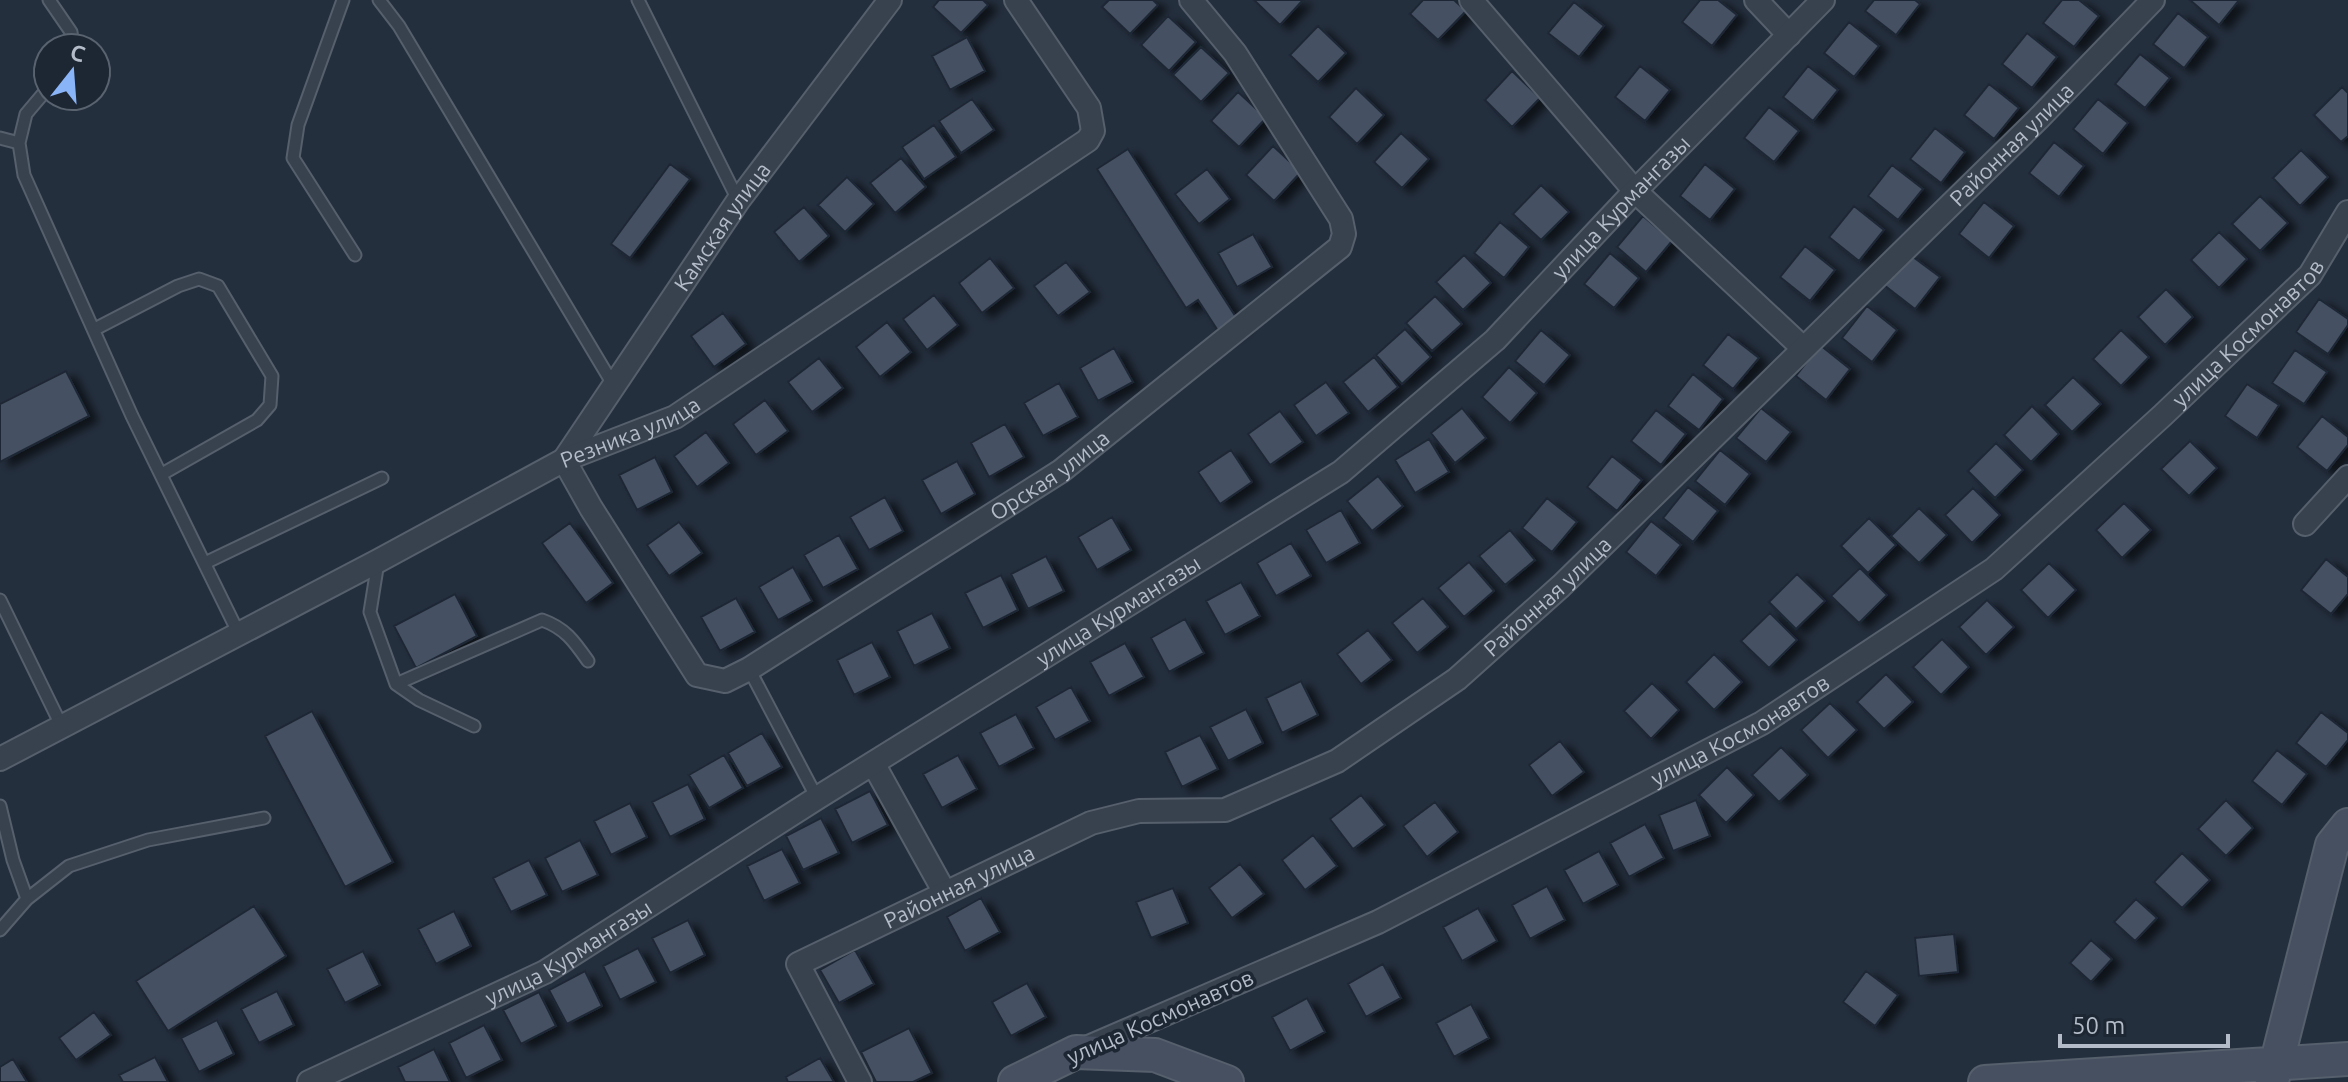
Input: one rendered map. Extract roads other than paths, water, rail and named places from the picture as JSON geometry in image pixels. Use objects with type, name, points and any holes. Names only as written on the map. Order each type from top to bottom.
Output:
[{"type":"street","name":"Камская улица","points":[[564,460],[738,201],[890,0]]},
{"type":"street","name":"Резника улица","points":[[0,759],[564,460],[675,417],[1088,140],[1093,131],[1089,108],[1016,0]]},
{"type":"street","name":"Орская улица","points":[[564,460],[697,675],[725,681],[749,669],[1061,471],[1340,247],[1344,234],[1341,219],[1235,53],[1191,0]]},
{"type":"street","points":[[1471,0],[1635,191],[1803,348]]},
{"type":"street","points":[[1756,0],[1789,35]]},
{"type":"street","name":"улица Курмангазы","points":[[309,1082],[545,972],[817,798],[1341,472],[1495,340],[1635,191],[1823,0]]},
{"type":"street","name":"Районная улица","points":[[860,1082],[798,964],[1091,823],[1139,811],[1225,810],[1337,761],[1457,679],[1561,586],[2038,119],[2153,0]]},
{"type":"street","name":"улица Космонавтов","points":[[1015,1082],[1076,1052],[1378,922],[1762,723],[1994,569],[2310,275],[2348,212]]},
{"type":"street","points":[[2305,524],[2348,477]]},
{"type":"street","points":[[874,765],[945,893]]},
{"type":"street","points":[[2275,1072],[2332,845],[2348,825]]},
{"type":"street","points":[[1076,1052],[1155,1055],[1227,1082]]},
{"type":"street","points":[[1985,1082],[2275,1072],[2348,1059]]},
{"type":"lane","points":[[49,0],[71,32]]},
{"type":"lane","points":[[343,0],[298,125],[293,158],[355,255]]},
{"type":"lane","points":[[379,0],[399,26],[614,386]]},
{"type":"lane","points":[[638,0],[738,201]]},
{"type":"lane","points":[[32,107],[26,114],[19,143],[24,175],[132,416],[239,634]]},
{"type":"lane","points":[[0,138],[19,143]]},
{"type":"lane","points":[[95,329],[178,286],[199,279],[218,286],[272,376],[270,405],[257,420],[162,474]]},
{"type":"lane","points":[[205,563],[382,478]]},
{"type":"lane","points":[[378,561],[370,612],[396,684],[419,700],[474,726]]},
{"type":"lane","points":[[0,600],[62,727]]},
{"type":"lane","points":[[396,684],[542,620],[557,625],[569,634],[588,661]]},
{"type":"lane","points":[[749,669],[817,798]]},
{"type":"lane","points":[[0,806],[13,860],[27,899]]},
{"type":"lane","points":[[0,930],[27,899],[69,866],[148,840],[264,818]]}]
